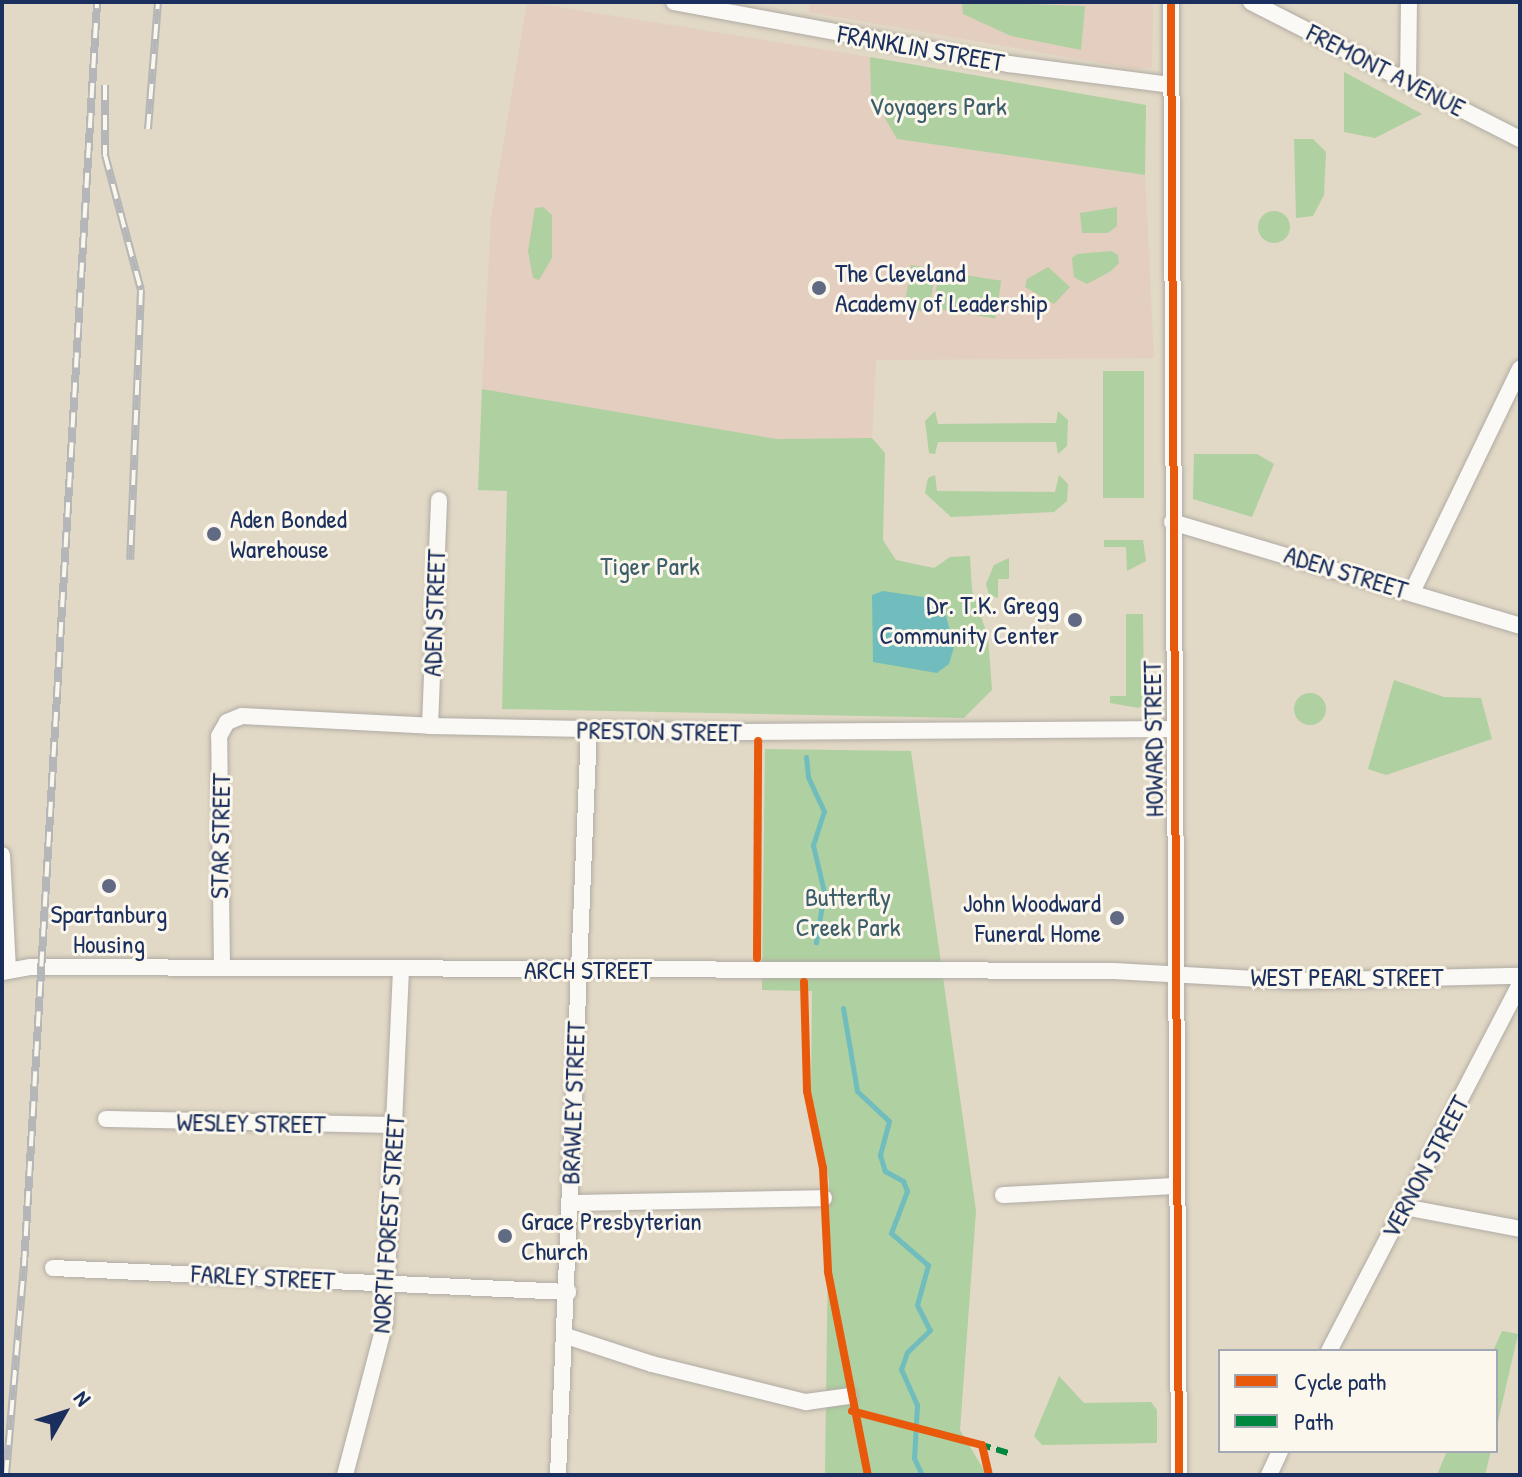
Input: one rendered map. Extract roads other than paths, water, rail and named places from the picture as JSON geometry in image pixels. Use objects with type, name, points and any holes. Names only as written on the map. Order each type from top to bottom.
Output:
[{"type":"street","name":"FRANKLIN STREET","points":[[674,2],[1009,64],[1170,85]]},
{"type":"street","name":"HOWARD STREET","points":[[1171,2],[1172,729],[1179,1475]]},
{"type":"street","name":"FREMONT AVENUE","points":[[1251,2],[1520,139]]},
{"type":"street","points":[[1408,82],[1409,2]]},
{"type":"street","points":[[1412,592],[1520,369]]},
{"type":"street","name":"ADEN STREET","points":[[430,726],[439,500]]},
{"type":"street","name":"ADEN STREET","points":[[1172,522],[1520,626]]},
{"type":"street","name":"PRESTON STREET","points":[[242,716],[430,726],[589,730],[1172,729]]},
{"type":"street","name":"STAR STREET","points":[[222,968],[219,736],[227,722],[242,716]]},
{"type":"street","name":"BRAWLEY STREET","points":[[558,1475],[589,730]]},
{"type":"street","points":[[2,855],[5,971]]},
{"type":"street","name":"ARCH STREET","points":[[5,971],[222,968],[1174,974]]},
{"type":"street","name":"NORTH FOREST STREET","points":[[345,1475],[385,1322],[401,969]]},
{"type":"street","name":"WEST PEARL STREET","points":[[1174,974],[1291,981],[1520,976]]},
{"type":"street","name":"VERNON STREET","points":[[1330,1349],[1520,984]]},
{"type":"street","name":"WESLEY STREET","points":[[106,1119],[396,1125]]},
{"type":"street","points":[[1003,1195],[1176,1186]]},
{"type":"street","points":[[570,1203],[824,1198]]},
{"type":"street","points":[[1404,1207],[1520,1229]]},
{"type":"street","name":"FARLEY STREET","points":[[53,1268],[568,1292]]},
{"type":"street","points":[[566,1336],[652,1364],[806,1402],[849,1396]]},
{"type":"street","points":[[1269,1475],[1279,1453]]},
{"type":"water","points":[[883,591],[937,599],[944,608],[954,647],[949,664],[937,673],[873,662],[872,595]]},
{"type":"waterway","points":[[806,757],[808,777],[824,811],[813,845],[824,892],[816,942]]},
{"type":"waterway","points":[[843,1008],[857,1091],[889,1121],[880,1155],[885,1171],[903,1181],[907,1191],[891,1233],[928,1265],[917,1305],[930,1330],[907,1352],[901,1369],[917,1405],[914,1458],[922,1475]]},
{"type":"railway","points":[[6,1475],[24,1266],[97,2]]},
{"type":"railway","points":[[148,129],[158,2]]},
{"type":"railway","points":[[105,85],[105,155],[141,290],[130,560]]},
{"type":"place","name":"The Cleveland Academy of Leadership","points":[[819,288]]},
{"type":"place","name":"Aden Bonded Warehouse","points":[[214,534]]},
{"type":"place","name":"Dr. T.K. Gregg Community Center","points":[[1075,620]]},
{"type":"place","name":"Spartanburg Housing","points":[[109,886]]},
{"type":"place","name":"John Woodward Funeral Home","points":[[1117,918]]},
{"type":"place","name":"Grace Presbyterian Church","points":[[505,1236]]},
{"type":"park label","name":"Voyagers Park","points":[[938,106]]},
{"type":"park label","name":"Tiger Park","points":[[650,566]]},
{"type":"park label","name":"Butterfly Creek Park","points":[[848,912]]}]
